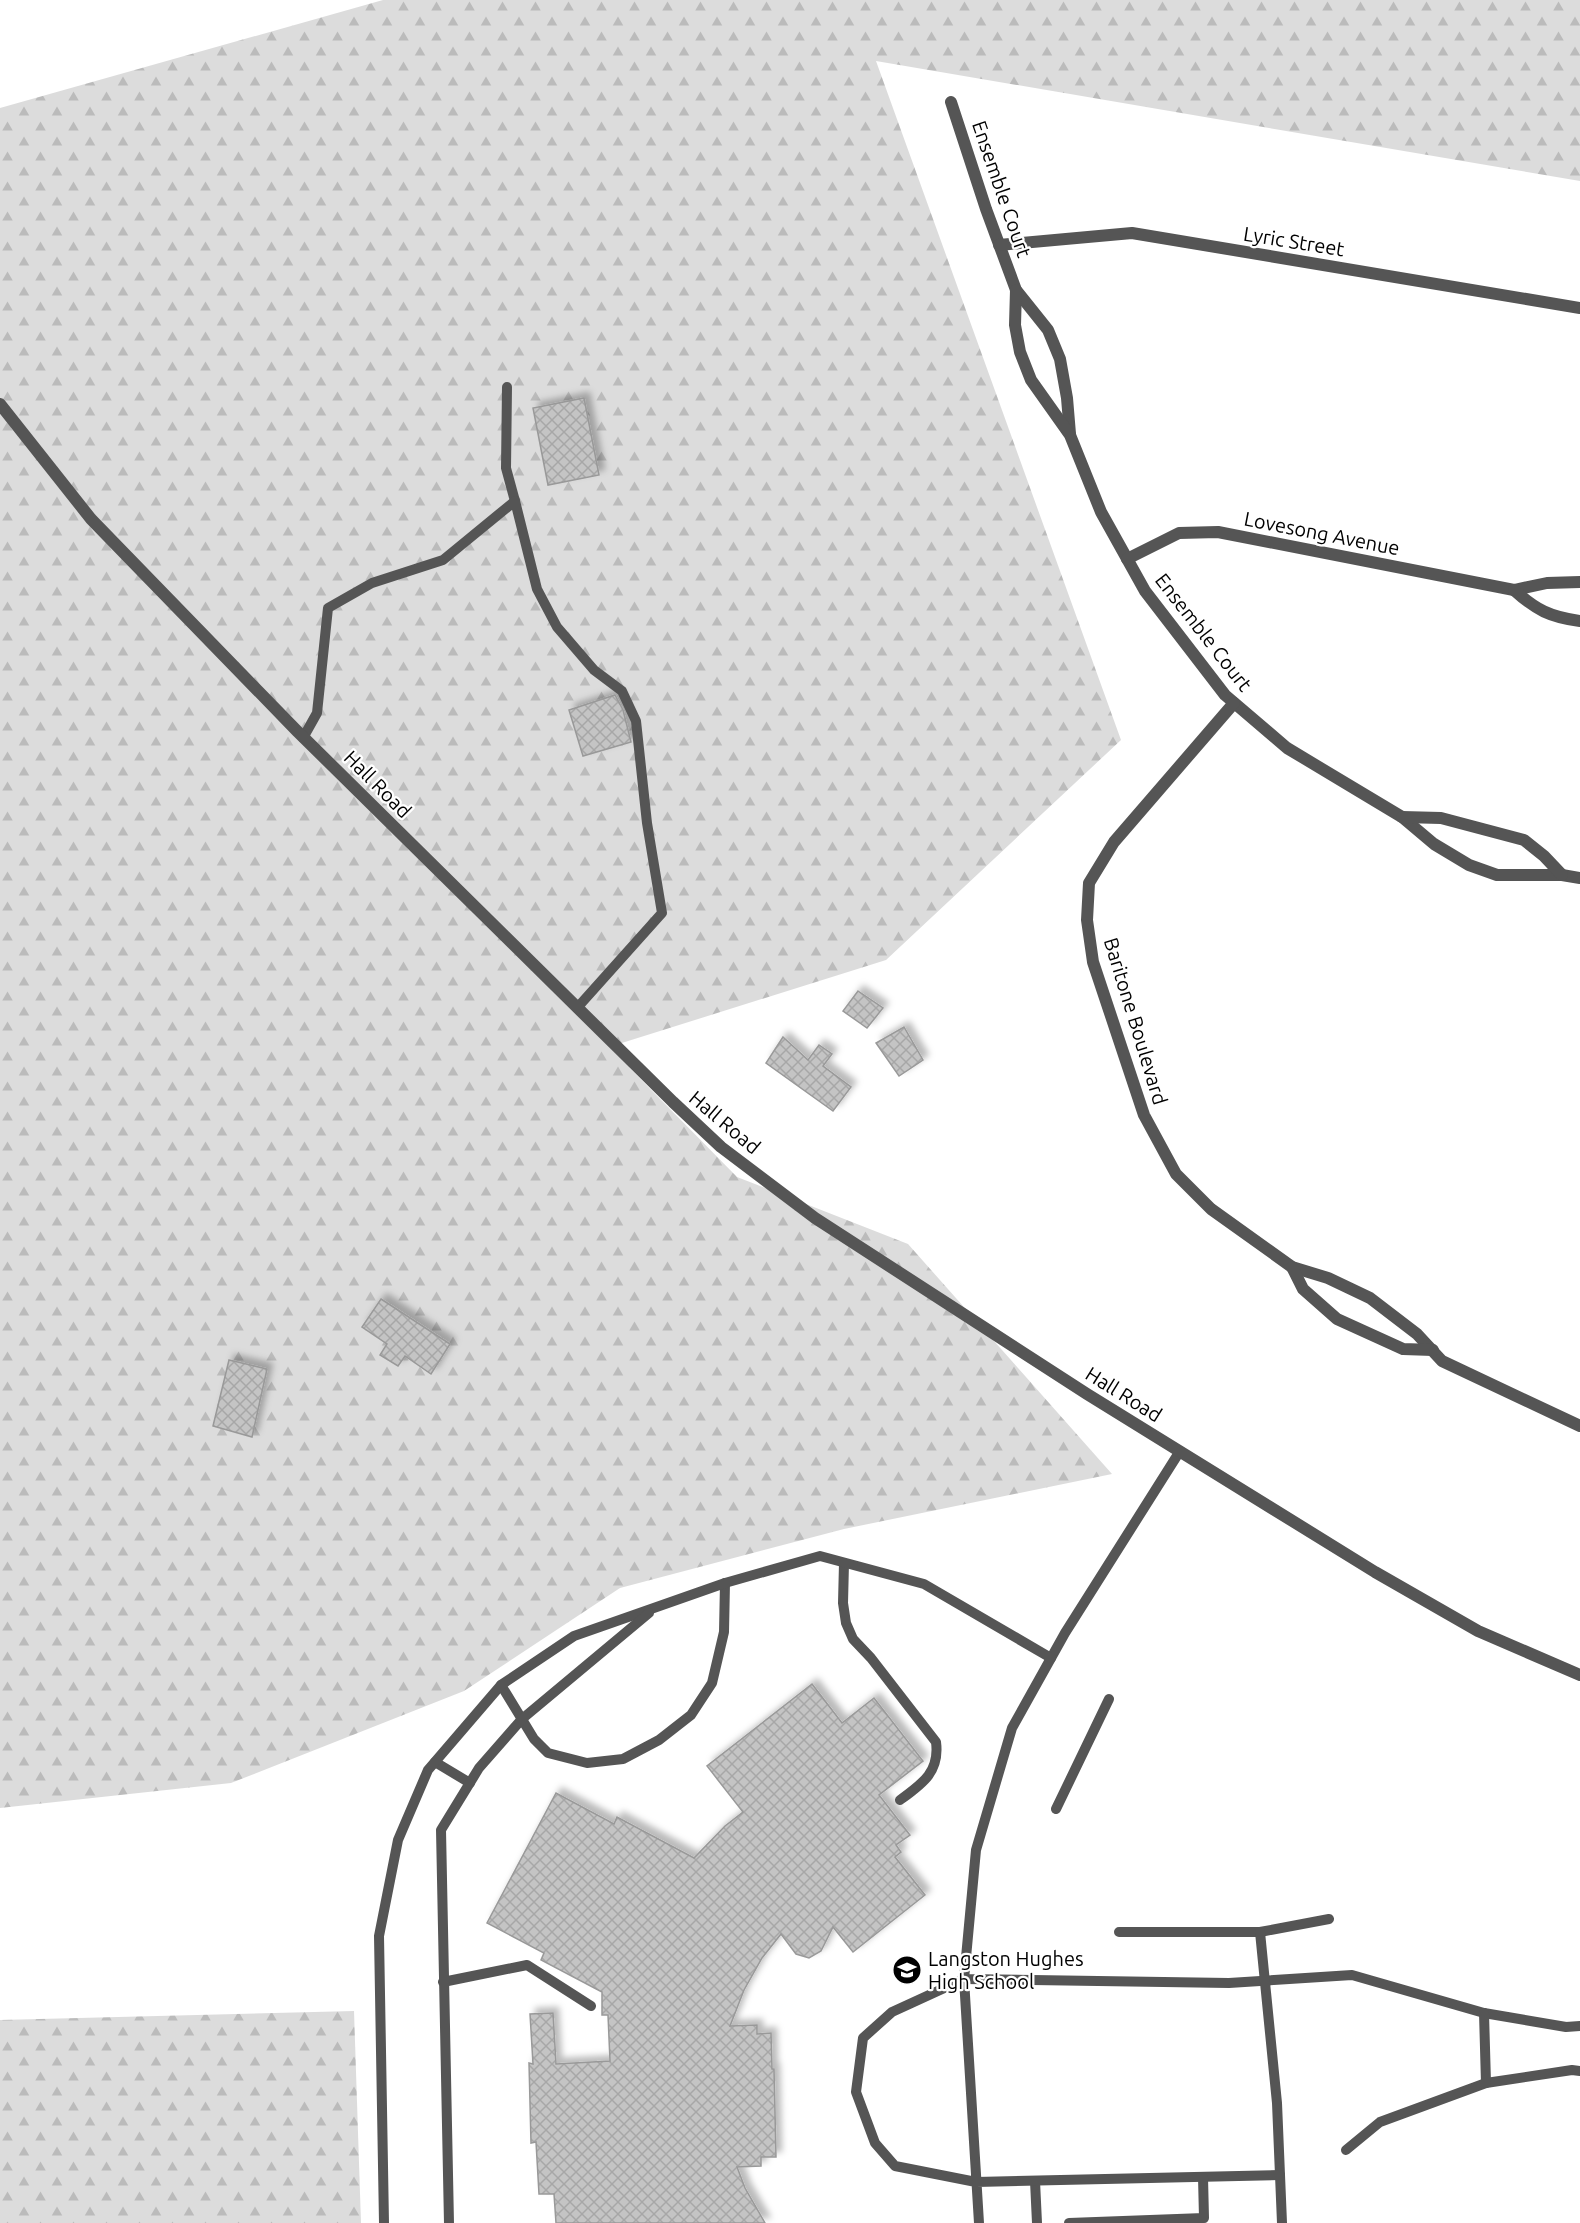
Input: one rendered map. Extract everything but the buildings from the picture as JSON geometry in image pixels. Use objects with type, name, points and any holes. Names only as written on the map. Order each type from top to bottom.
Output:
[{"type":"street","name":"Ensemble Court","points":[[951,102],[1016,290],[1048,330],[1060,359],[1067,398],[1070,435]]},
{"type":"street","name":"Lyric Street","points":[[999,245],[1132,233],[1580,308]]},
{"type":"street","name":"Ensemble Court","points":[[1016,290],[1015,325],[1020,352],[1031,380],[1070,435],[1101,512],[1145,591],[1225,695],[1287,748],[1402,817],[1434,844],[1469,865],[1497,875],[1562,875],[1580,878]]},
{"type":"street","name":"Hall Road","points":[[0,404],[91,519],[303,738],[721,1147],[815,1218],[1077,1387],[1375,1572],[1478,1631],[1580,1675]]},
{"type":"street","name":"Lovesong Avenue","points":[[1127,559],[1179,533],[1218,532],[1514,590],[1547,583],[1580,582]]},
{"type":"street","name":"Lovesong Avenue","points":[[1514,590],[1532,607],[1557,618],[1580,621]]},
{"type":"street","name":"Baritone Boulevard","points":[[1234,703],[1114,842],[1089,883],[1087,920],[1094,962],[1144,1115],[1176,1174],[1211,1209],[1292,1267],[1328,1278],[1370,1298],[1417,1334],[1442,1360],[1580,1426]]},
{"type":"street","name":"Ensemble Court","points":[[1402,817],[1441,818],[1524,840],[1562,875]]},
{"type":"street","name":"Baritone Boulevard","points":[[1292,1267],[1303,1289],[1337,1319],[1403,1349],[1433,1350]]},
{"type":"lane","points":[[507,387],[506,468],[537,589],[557,627],[594,670],[622,691],[636,721],[662,913],[577,1008]]},
{"type":"lane","points":[[303,738],[317,713],[327,608],[372,583],[443,560],[515,501]]},
{"type":"lane","points":[[979,2223],[964,1979],[976,1850],[1012,1728],[1051,1658],[1180,1451]]},
{"type":"lane","points":[[384,2223],[379,1936],[398,1840],[428,1770],[501,1684],[574,1636],[725,1583],[820,1556],[924,1584],[1051,1658]]},
{"type":"lane","points":[[844,1563],[843,1604],[846,1623],[853,1639],[871,1658],[936,1742],[938,1755],[932,1770],[922,1785],[900,1800]]},
{"type":"lane","points":[[501,1684],[534,1739],[548,1753],[587,1763],[623,1759],[659,1740],[690,1715],[712,1683],[724,1632],[725,1583]]},
{"type":"lane","points":[[449,2223],[441,1830],[479,1768],[522,1719],[656,1607]]},
{"type":"lane","points":[[1056,1809],[1109,1699]]},
{"type":"lane","points":[[435,1762],[470,1783]]},
{"type":"lane","points":[[1119,1932],[1260,1932],[1329,1919]]},
{"type":"lane","points":[[1260,1932],[1277,2103],[1282,2223]]},
{"type":"lane","points":[[443,1982],[526,1965],[591,2006]]},
{"type":"lane","points":[[1280,2175],[976,2182],[895,2166],[875,2143],[856,2092],[863,2038],[892,2012],[964,1979],[1229,1983],[1352,1975],[1484,2013],[1566,2027],[1580,2026]]},
{"type":"lane","points":[[1484,2013],[1486,2083]]},
{"type":"lane","points":[[1346,2150],[1380,2122],[1486,2083],[1572,2070],[1580,2071]]},
{"type":"lane","points":[[1069,2223],[1204,2218],[1203,2177]]},
{"type":"lane","points":[[1035,2181],[1037,2223]]},
{"type":"green space","points":[[383,0],[1580,0],[1580,181],[876,61],[1121,740],[886,960],[609,1047],[737,1177],[908,1244],[1112,1474],[844,1529],[620,1588],[464,1691],[231,1783],[0,1808],[0,108]]},
{"type":"green space","points":[[354,2011],[361,2223],[0,2223],[0,2020]]},
{"type":"place","name":"Langston Hughes High School","points":[[907,1970]]}]
